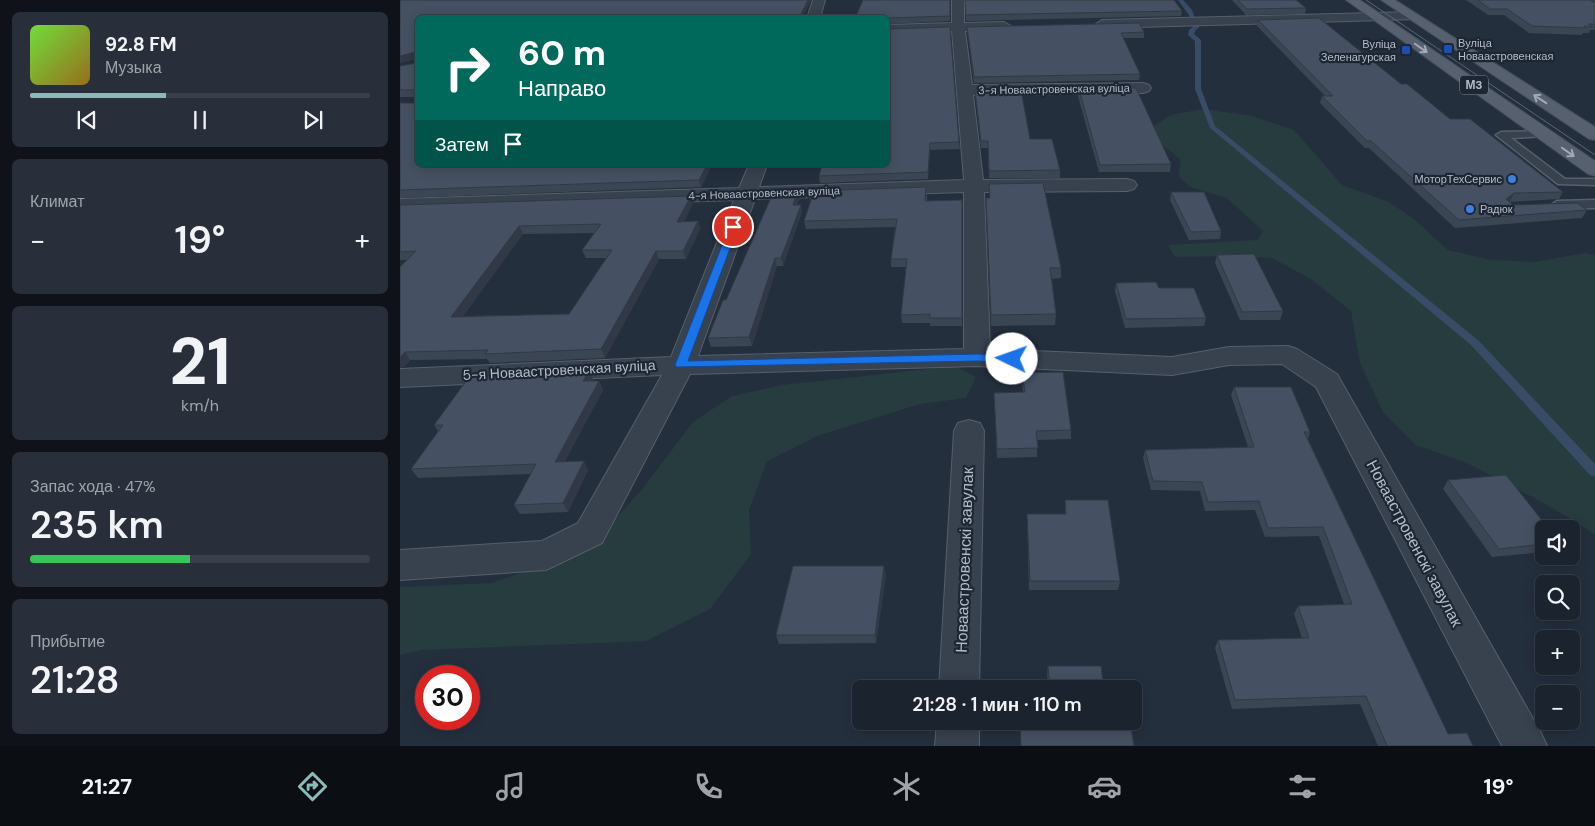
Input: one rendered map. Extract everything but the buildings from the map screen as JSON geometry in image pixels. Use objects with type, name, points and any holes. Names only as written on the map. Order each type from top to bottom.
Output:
[{"type":"main road","name":"М3","points":[[1352,0],[1595,170]]},
{"type":"main road","name":"М3","points":[[1387,0],[1595,135]]},
{"type":"street","points":[[814,15],[819,0]]},
{"type":"street","points":[[958,0],[958,27],[966,90],[974,186],[977,358]]},
{"type":"street","points":[[1087,24],[1413,16]]},
{"type":"street","points":[[890,29],[1018,26]]},
{"type":"street","name":"3-я Новаастровенская вуліца","points":[[966,90],[1143,88]]},
{"type":"street","points":[[400,565],[546,556],[590,532],[680,365],[757,167]]},
{"type":"street","name":"4-я Новаастровенская вуліца","points":[[400,205],[974,186],[1128,185]]},
{"type":"street","name":"5-я Новаастровенская вуліца","points":[[400,378],[680,365],[977,358],[1172,366],[1229,356],[1288,355]]},
{"type":"street","name":"Новаастровенскі завулак","points":[[1288,355],[1327,381],[1526,746]]},
{"type":"street","name":"Новаастровенскі завулак","points":[[959,680],[969,431]]},
{"type":"street","points":[[957,746],[958,730]]},
{"type":"lane","points":[[1542,134],[1501,135],[1562,182],[1595,182]]},
{"type":"lane","points":[[1548,206],[1595,204]]},
{"type":"green space","points":[[1203,109],[1252,116],[1294,130],[1342,185],[1389,202],[1415,220],[1448,250],[1491,260],[1535,262],[1585,253],[1595,255],[1595,534],[1580,525],[1580,520],[1572,520],[1542,502],[1467,463],[1416,445],[1383,412],[1360,363],[1351,311],[1311,279],[1272,258],[1233,256],[1175,257],[1168,245],[1258,240],[1263,231],[1227,198],[1190,187],[1179,177],[1181,160],[1152,136],[1155,125],[1171,115]]},
{"type":"green space","points":[[955,366],[976,377],[966,398],[920,404],[817,436],[767,461],[749,510],[751,554],[710,609],[646,641],[421,650],[400,655],[400,587],[492,583],[589,549],[643,488],[693,422],[732,396],[782,385]]},
{"type":"waterway","points":[[1180,0],[1193,17]]},
{"type":"waterway","points":[[1197,26],[1192,30],[1191,35],[1198,40],[1198,89],[1212,127],[1475,343],[1595,472]]},
{"type":"tram line","points":[[1366,0],[1595,155]]},
{"type":"place","name":"Вуліца Новаастровенская","points":[[1448,49]]},
{"type":"place","name":"Вуліца Зеленагурская","points":[[1406,50]]},
{"type":"place","name":"МоторТехСервис","points":[[1512,179]]},
{"type":"place","name":"Радюк","points":[[1470,209]]},
{"type":"route","points":[[733,227],[680,365],[977,358],[1012,359]]}]
